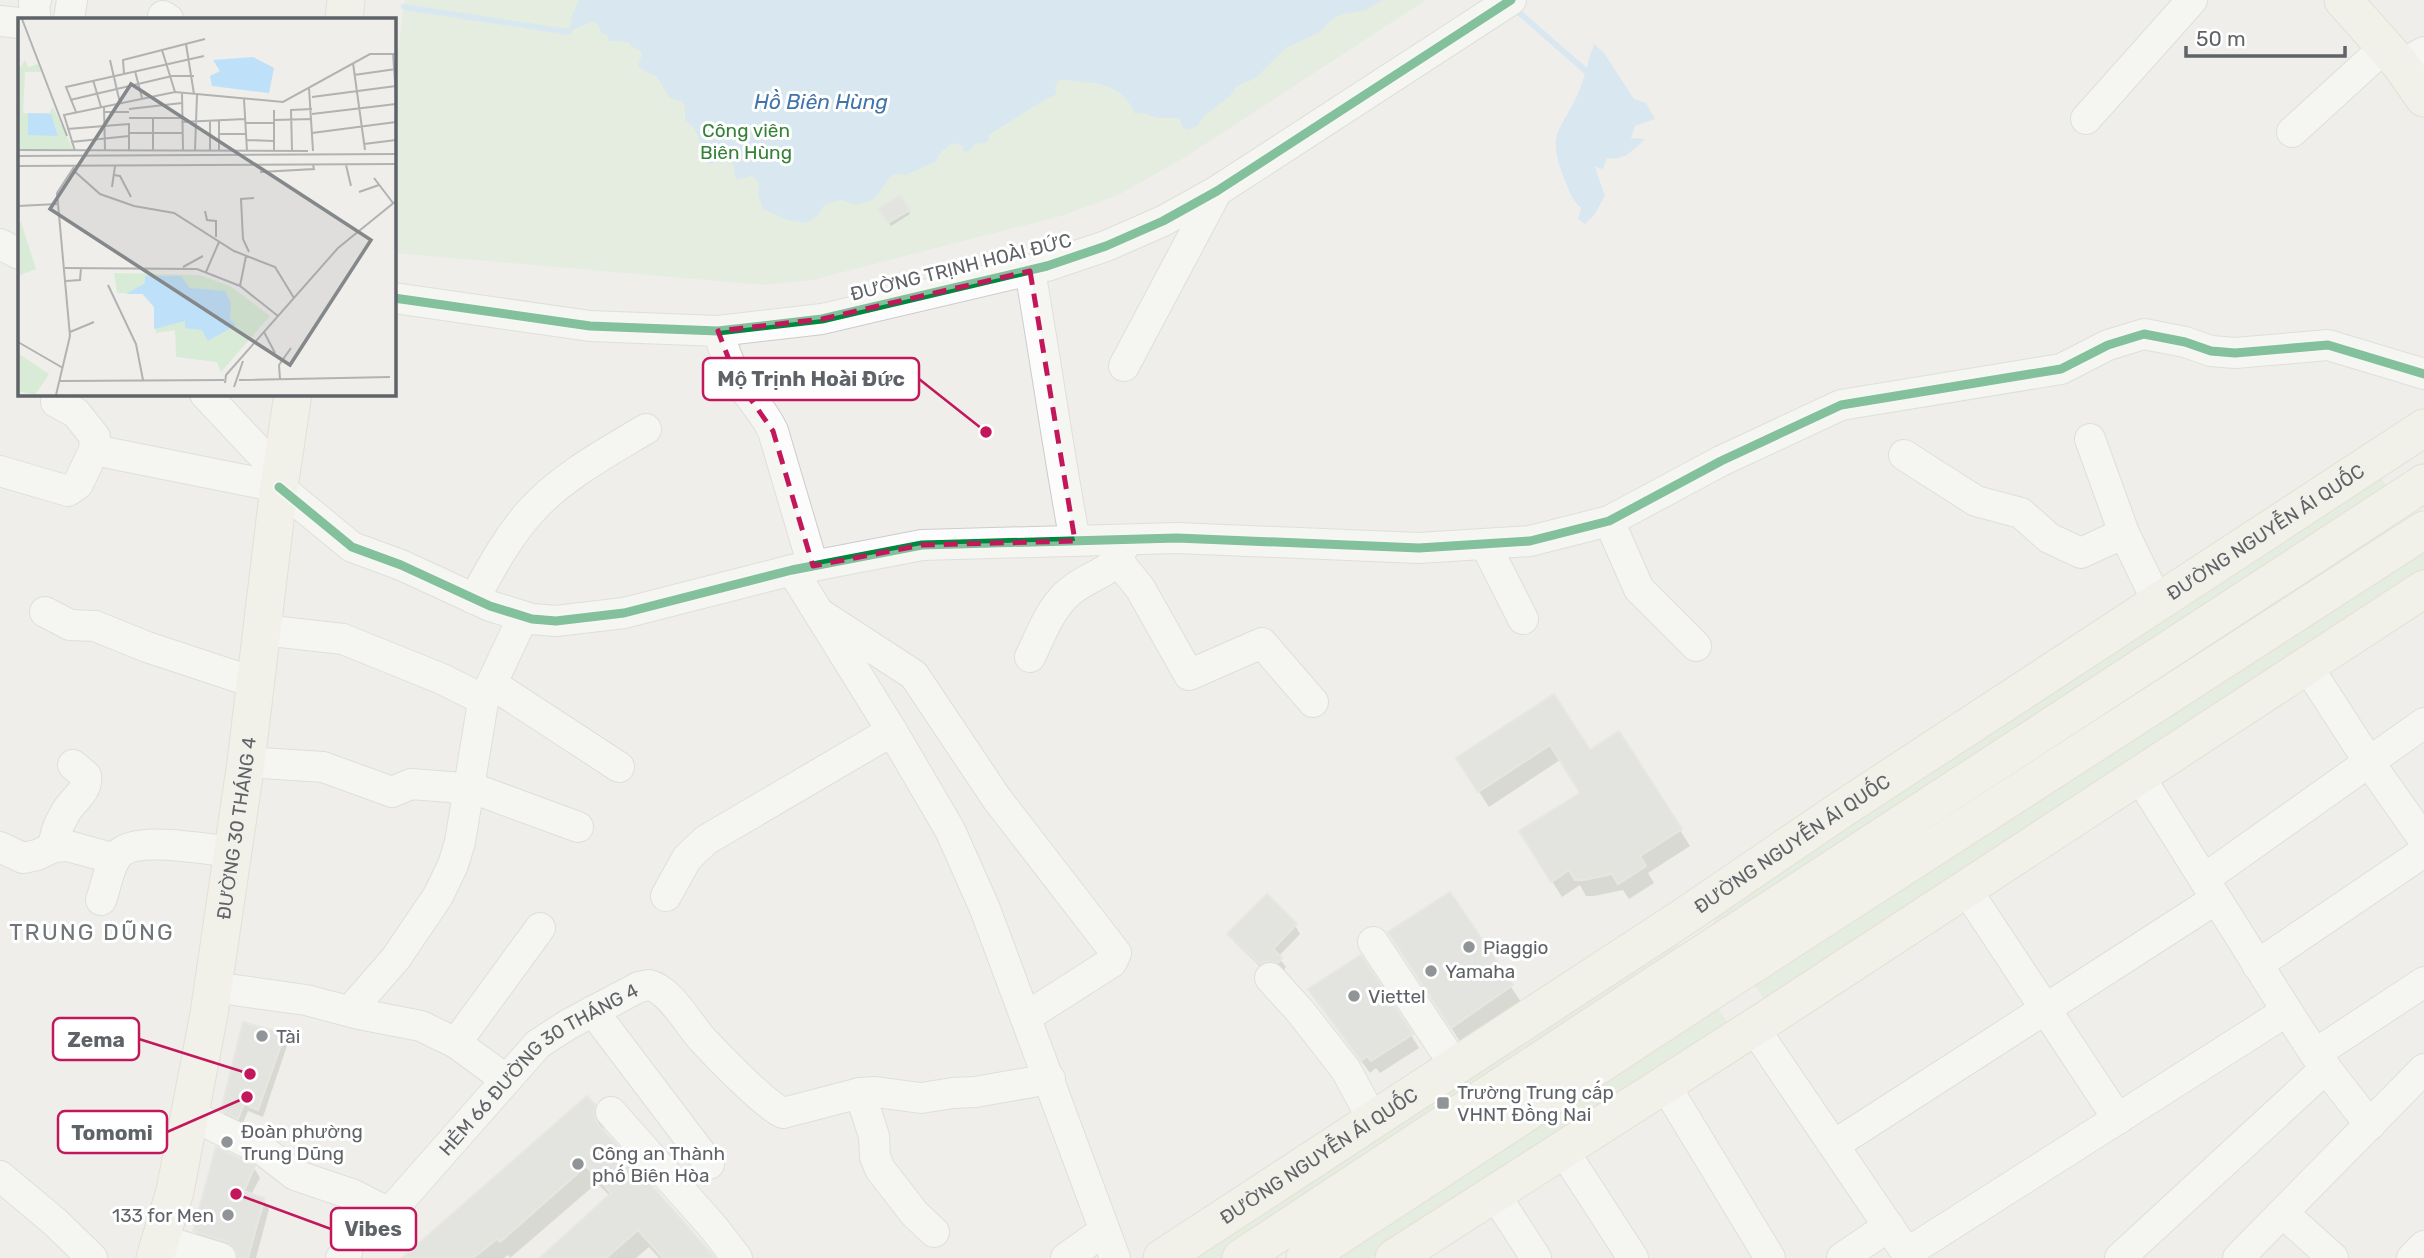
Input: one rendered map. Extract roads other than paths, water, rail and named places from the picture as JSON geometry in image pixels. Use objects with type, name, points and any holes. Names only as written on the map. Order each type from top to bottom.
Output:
[{"type":"main road","points":[[344,18],[346,0]]},
{"type":"main road","points":[[2343,0],[2403,55],[2424,97]]},
{"type":"main road","name":"ĐƯỜNG 30 THÁNG 4","points":[[159,1249],[171,1210],[191,1115],[213,987],[246,762],[293,396]]},
{"type":"main road","name":"ĐƯỜNG NGUYỄN ÁI QUỐC","points":[[1161,1258],[2424,428]]},
{"type":"main road","points":[[1241,1258],[2424,483]]},
{"type":"main road","points":[[1305,1258],[2424,530]]},
{"type":"main road","points":[[1394,1258],[1754,1028],[2424,589]]},
{"type":"main road","points":[[1685,916],[1754,1028]]},
{"type":"street","points":[[31,18],[35,14],[34,3],[37,0]]},
{"type":"street","points":[[69,18],[72,0]]},
{"type":"street","points":[[2087,119],[2192,0]]},
{"type":"street","name":"ĐƯỜNG TRỊNH HOÀI ĐỨC","points":[[396,298],[590,326],[719,331],[822,319],[1030,271],[1106,246],[1163,221],[1217,191],[1504,5]]},
{"type":"street","points":[[0,21],[18,23]]},
{"type":"street","points":[[2292,132],[2403,55]]},
{"type":"street","points":[[1124,366],[1217,191]]},
{"type":"street","points":[[0,244],[18,253]]},
{"type":"street","points":[[1030,271],[1075,541]]},
{"type":"street","points":[[719,331],[726,356],[737,378],[773,431],[803,568],[817,612],[892,731],[950,831],[985,909],[1115,1258]]},
{"type":"street","points":[[207,396],[280,480],[352,547],[523,617],[556,621],[624,613],[803,568],[922,545],[1075,541],[1122,550],[1177,538],[1419,548],[1530,541],[1609,521],[1721,461],[1841,405],[2062,369],[2108,345],[2144,334],[2185,342],[2211,351],[2235,353],[2328,345],[2424,374]]},
{"type":"street","points":[[0,471],[70,491],[78,484],[94,450],[93,433],[76,413],[56,402]]},
{"type":"street","points":[[474,599],[512,534],[546,496],[583,468],[646,429]]},
{"type":"street","points":[[2090,439],[2124,533],[2157,601]]},
{"type":"street","points":[[94,450],[280,480]]},
{"type":"street","points":[[1903,455],[1976,501],[2021,513],[2049,538],[2081,553],[2124,533]]},
{"type":"street","points":[[1609,521],[1639,589],[1696,646]]},
{"type":"street","points":[[1485,544],[1523,619]]},
{"type":"street","points":[[1030,657],[1049,618],[1064,597],[1085,580],[1107,570],[1122,550]]},
{"type":"street","points":[[1122,550],[1189,675],[1262,643],[1313,702]]},
{"type":"street","points":[[45,612],[69,625],[94,626],[147,647],[256,683]]},
{"type":"street","points":[[817,612],[914,675],[997,799],[1116,953],[1112,962],[1026,1017]]},
{"type":"street","points":[[349,1011],[390,966],[438,896],[458,850],[488,692],[523,617]]},
{"type":"street","points":[[263,631],[343,639],[442,679],[488,692],[619,767]]},
{"type":"street","points":[[2307,666],[2369,762],[2424,840]]},
{"type":"street","points":[[1834,1145],[2044,1010],[2210,889],[2369,762],[2424,723]]},
{"type":"street","points":[[666,896],[687,858],[706,840],[892,731]]},
{"type":"street","points":[[246,762],[323,767],[392,792],[411,784],[488,792],[578,827]]},
{"type":"street","points":[[54,847],[54,834],[67,809],[86,788],[86,776],[73,765]]},
{"type":"street","points":[[2139,776],[2287,1011],[2370,1125]]},
{"type":"street","points":[[101,900],[115,859],[127,848],[145,844],[233,852]]},
{"type":"street","points":[[0,847],[27,858],[54,847],[68,846],[115,859]]},
{"type":"street","points":[[2257,965],[2424,852]]},
{"type":"street","points":[[1965,889],[2118,1119]]},
{"type":"street","points":[[456,1043],[540,928]]},
{"type":"street","points":[[1373,942],[1455,1066]]},
{"type":"street","points":[[1270,978],[1300,1011],[1346,1070],[1373,1120]]},
{"type":"street","points":[[2120,1258],[2321,1060],[2424,982]]},
{"type":"street","name":"HẺM 66 ĐƯỜNG 30 THÁNG 4","points":[[191,1115],[264,1151],[295,1175],[354,1195],[389,1213],[505,1079],[547,1037],[639,987],[654,986],[663,991],[715,1051],[777,1110],[791,1112],[860,1093],[875,1092],[921,1098],[1050,1079]]},
{"type":"street","points":[[213,987],[306,1000],[421,1026],[456,1043],[505,1079]]},
{"type":"street","points":[[593,1011],[709,1164]]},
{"type":"street","points":[[1754,1028],[1908,1256],[2287,1011]]},
{"type":"street","points":[[2238,1258],[2421,1076]]},
{"type":"street","points":[[1665,1085],[1770,1258]]},
{"type":"street","points":[[860,1093],[874,1136],[875,1157],[880,1169],[914,1213],[934,1232]]},
{"type":"street","points":[[611,1112],[737,1258]]},
{"type":"street","points":[[1563,1150],[1633,1258]]},
{"type":"street","points":[[0,1175],[92,1258]]},
{"type":"street","points":[[1494,1193],[1536,1258]]},
{"type":"street","points":[[2283,1213],[2333,1258]]},
{"type":"street","points":[[1842,1258],[1889,1226]]},
{"type":"street","points":[[1066,1258],[1104,1231]]},
{"type":"street","points":[[2413,1258],[2424,1246]]},
{"type":"street","points":[[159,1249],[221,1258]]},
{"type":"water","name":"Hồ Biên Hùng","points":[[579,0],[1383,0],[1366,10],[1342,14],[1318,33],[1286,48],[1256,78],[1237,86],[1230,96],[1205,115],[1197,126],[1187,130],[1183,128],[1179,118],[1135,114],[1120,93],[1106,86],[1061,80],[1055,87],[1056,94],[989,135],[989,140],[984,144],[978,142],[967,152],[963,151],[963,146],[953,143],[942,151],[935,162],[906,175],[895,174],[890,177],[877,196],[870,201],[855,205],[842,200],[830,203],[806,223],[787,220],[763,209],[758,195],[759,182],[752,176],[737,180],[731,159],[708,164],[698,135],[685,120],[685,106],[682,101],[670,98],[656,76],[642,70],[638,65],[642,54],[640,50],[628,42],[609,41],[607,35],[601,33],[599,26],[593,21],[569,32],[572,15]]},
{"type":"water","points":[[1594,44],[1604,53],[1634,99],[1646,103],[1655,119],[1635,126],[1631,138],[1645,139],[1632,151],[1618,158],[1607,158],[1603,169],[1595,167],[1605,196],[1585,224],[1578,219],[1581,208],[1565,181],[1556,151],[1556,141],[1581,85]]},
{"type":"waterway","points":[[404,7],[569,32]]},
{"type":"waterway","points":[[1515,9],[1587,72]]},
{"type":"place","name":"Mộ Trịnh Hoài Đức","points":[[986,432]]},
{"type":"place","name":"Piaggio","points":[[1469,947]]},
{"type":"place","name":"Yamaha","points":[[1431,971]]},
{"type":"place","name":"Viettel","points":[[1354,996]]},
{"type":"place","name":"Tài","points":[[262,1036]]},
{"type":"place","name":"Zema","points":[[250,1074]]},
{"type":"place","name":"Tomomi","points":[[247,1097]]},
{"type":"place","name":"Trường Trung cấp VHNT Đồng Nai","points":[[1443,1103]]},
{"type":"place","name":"Đoàn phường Trung Dũng","points":[[227,1142]]},
{"type":"place","name":"Công an Thành phố Biên Hòa","points":[[578,1164]]},
{"type":"place","name":"Vibes","points":[[236,1194]]},
{"type":"place","name":"133 for Men","points":[[228,1215]]},
{"type":"district","name":"TRUNG DŨNG","points":[[92,932]]},
{"type":"park label","name":"Công viên Biên Hùng","points":[[746,141]]}]
